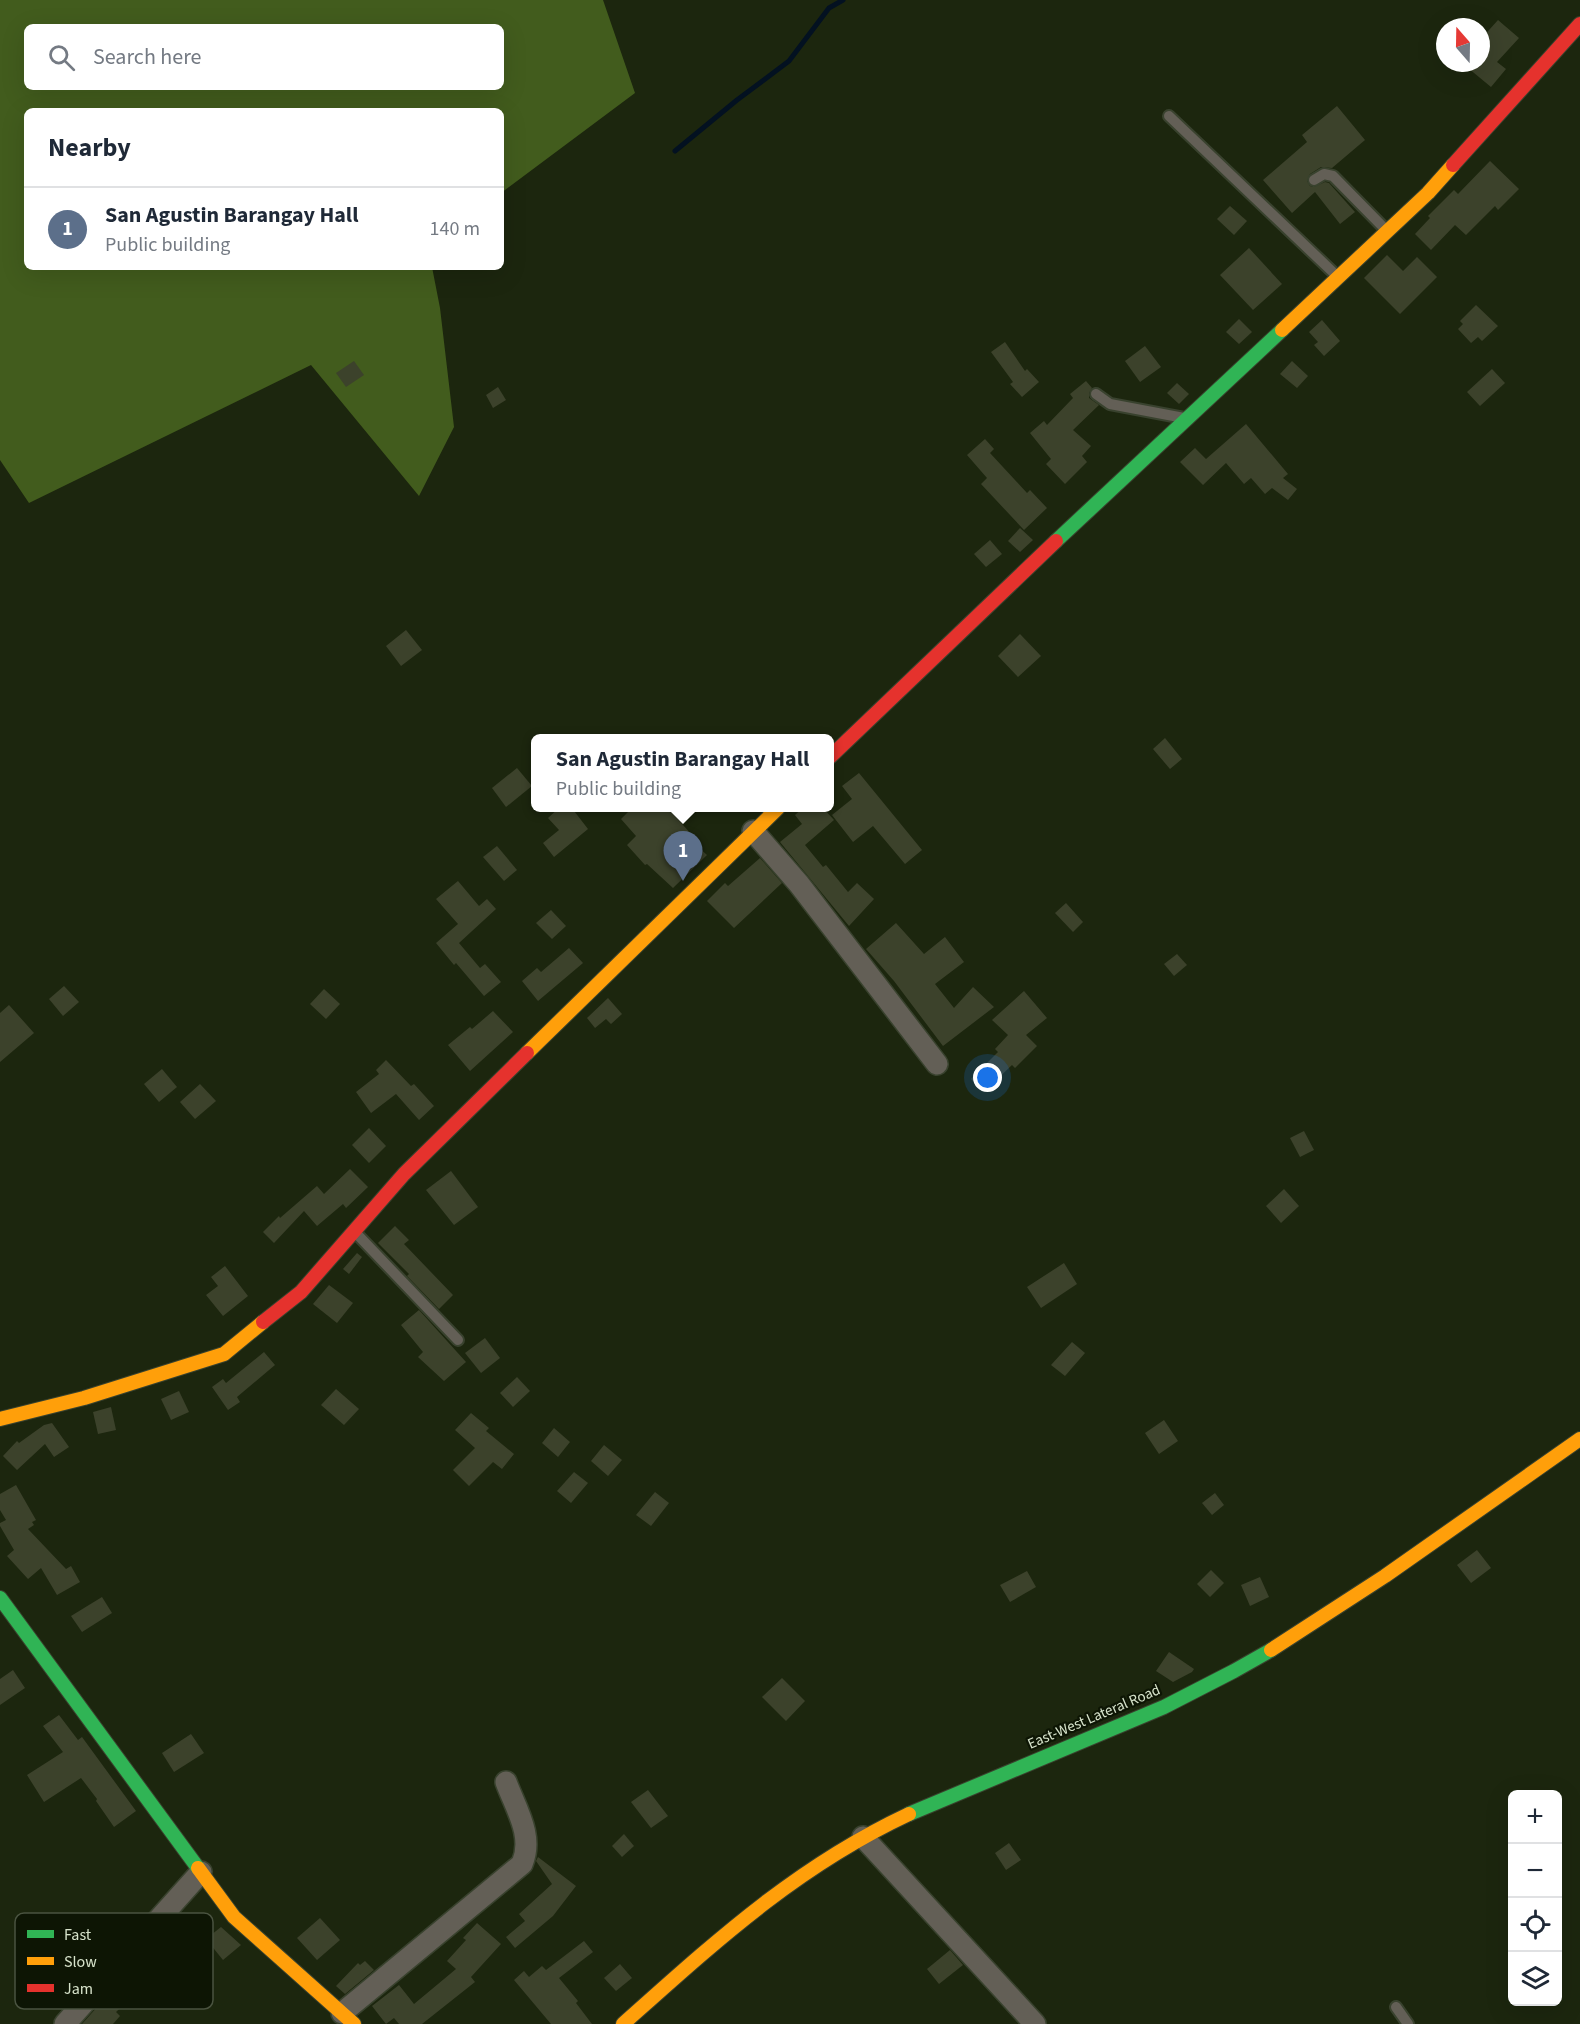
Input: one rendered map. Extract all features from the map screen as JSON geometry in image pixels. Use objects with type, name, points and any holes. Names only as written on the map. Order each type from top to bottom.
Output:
[{"type":"street","points":[[834,754],[1187,418],[1428,193],[1580,24]]},
{"type":"street","points":[[0,1419],[84,1398],[224,1354],[301,1292],[404,1174],[773,812]]},
{"type":"street","points":[[753,831],[799,884],[937,1064]]},
{"type":"street","name":"East-West Lateral Road","points":[[623,2024],[786,1886],[863,1837],[1039,1758],[1114,1729],[1182,1698],[1245,1664],[1324,1616],[1580,1439]]},
{"type":"street","points":[[0,1598],[234,1917],[348,2019],[522,1864],[528,1842],[506,1782]]},
{"type":"street","points":[[863,1837],[1035,2024]]},
{"type":"street","points":[[165,1913],[201,1872]]},
{"type":"street","points":[[66,2024],[79,2009]]},
{"type":"lane","points":[[1169,116],[1338,277]]},
{"type":"lane","points":[[1314,180],[1324,174],[1333,176],[1388,231]]},
{"type":"lane","points":[[1096,394],[1110,404],[1187,418]]},
{"type":"lane","points":[[354,1231],[458,1340]]},
{"type":"lane","points":[[1396,2007],[1408,2024]]},
{"type":"green space","points":[[0,0],[603,0],[635,93],[504,191],[504,108],[24,108],[24,270],[433,270],[440,308],[454,427],[419,496],[311,365],[29,503],[0,460]]},
{"type":"building","points":[[1498,20],[1519,38],[1497,62],[1506,69],[1491,87],[1473,72],[1490,72],[1490,29]]},
{"type":"building","points":[[1337,106],[1365,140],[1332,168],[1321,167],[1310,174],[1307,181],[1310,186],[1314,187],[1325,182],[1329,183],[1355,212],[1340,224],[1315,192],[1292,213],[1263,180],[1307,142],[1302,135]]},
{"type":"building","points":[[1490,161],[1519,189],[1498,210],[1495,206],[1466,235],[1455,225],[1431,250],[1415,234],[1430,218],[1428,216],[1454,190],[1458,194]]},
{"type":"building","points":[[1230,206],[1247,221],[1234,235],[1217,219]]},
{"type":"building","points":[[1249,248],[1282,284],[1253,310],[1220,275]]},
{"type":"building","points":[[1387,255],[1403,271],[1417,257],[1437,277],[1400,314],[1364,278]]},
{"type":"building","points":[[1476,305],[1498,326],[1482,341],[1478,337],[1471,343],[1458,329],[1463,324],[1460,321]]},
{"type":"building","points":[[1239,319],[1252,332],[1239,344],[1226,332]]},
{"type":"building","points":[[1322,320],[1340,341],[1324,356],[1314,345],[1318,342],[1309,332]]},
{"type":"building","points":[[1005,342],[1025,371],[1027,369],[1039,382],[1022,397],[1010,384],[1013,382],[991,352]]},
{"type":"building","points":[[1145,346],[1161,367],[1140,382],[1125,361]]},
{"type":"building","points":[[354,361],[364,375],[346,387],[336,373]]},
{"type":"building","points":[[1292,361],[1308,376],[1297,388],[1280,374]]},
{"type":"building","points":[[1492,369],[1505,383],[1480,406],[1467,392]]},
{"type":"building","points":[[1086,381],[1092,388],[1089,398],[1099,405],[1073,430],[1091,446],[1082,456],[1087,462],[1065,484],[1046,464],[1051,459],[1030,433],[1044,421],[1047,425],[1073,398],[1070,394]]},
{"type":"building","points":[[1177,383],[1189,394],[1179,404],[1167,393]]},
{"type":"building","points":[[498,387],[506,400],[493,408],[486,395]]},
{"type":"building","points":[[1246,424],[1288,474],[1283,478],[1297,489],[1288,500],[1272,488],[1265,494],[1251,478],[1244,484],[1226,463],[1203,485],[1180,462],[1195,448],[1206,459]]},
{"type":"building","points":[[985,439],[994,449],[990,453],[1027,493],[1030,490],[1047,508],[1024,530],[981,484],[987,478],[967,455]]},
{"type":"building","points":[[1020,528],[1033,540],[1020,552],[1008,541]]},
{"type":"building","points":[[990,540],[1002,554],[986,567],[974,554]]},
{"type":"building","points":[[406,630],[422,650],[401,666],[386,646]]},
{"type":"building","points":[[1020,634],[1041,656],[1018,677],[998,656]]},
{"type":"building","points":[[1165,738],[1182,759],[1170,769],[1153,749]]},
{"type":"building","points":[[517,768],[531,785],[506,807],[492,788]]},
{"type":"building","points":[[859,773],[922,850],[905,864],[873,826],[853,842],[832,815],[852,799],[842,786]]},
{"type":"building","points":[[555,812],[575,812],[588,829],[554,857],[543,843],[559,830],[548,818]]},
{"type":"building","points":[[628,812],[671,812],[699,843],[696,845],[707,855],[673,888],[647,864],[645,865],[627,845],[636,836],[621,819]]},
{"type":"building","points":[[798,812],[827,812],[834,820],[805,845],[823,867],[826,865],[848,892],[857,883],[874,899],[849,926],[780,842],[802,824],[795,815]]},
{"type":"building","points":[[497,846],[517,870],[504,881],[483,857]]},
{"type":"building","points":[[760,858],[782,883],[734,928],[707,901],[725,883],[728,886]]},
{"type":"building","points":[[458,881],[479,906],[487,899],[496,909],[459,943],[480,968],[485,964],[501,982],[484,996],[436,943],[458,924],[436,899]]},
{"type":"building","points":[[1066,903],[1083,922],[1073,932],[1055,913]]},
{"type":"building","points":[[551,910],[566,926],[552,939],[536,923]]},
{"type":"building","points":[[896,923],[924,954],[945,937],[964,962],[935,984],[954,1008],[973,987],[994,1007],[943,1046],[894,981],[866,949]]},
{"type":"building","points":[[569,948],[583,963],[538,1001],[522,981],[537,968],[541,972]]},
{"type":"building","points":[[1177,954],[1187,965],[1174,976],[1164,964]]},
{"type":"building","points":[[64,986],[79,1002],[63,1016],[49,999]]},
{"type":"building","points":[[324,989],[340,1004],[326,1019],[310,1004]]},
{"type":"building","points":[[1024,991],[1047,1018],[1026,1035],[1037,1046],[1015,1068],[1012,1065],[984,1092],[971,1079],[998,1052],[995,1049],[1008,1035],[992,1020]]},
{"type":"building","points":[[608,998],[622,1014],[611,1024],[606,1019],[595,1028],[587,1018]]},
{"type":"building","points":[[9,1005],[34,1033],[0,1062],[0,1013]]},
{"type":"building","points":[[493,1011],[513,1032],[470,1071],[448,1045]]},
{"type":"building","points":[[386,1060],[411,1086],[414,1084],[434,1106],[419,1120],[396,1094],[371,1113],[356,1092],[379,1074],[376,1070]]},
{"type":"building","points":[[162,1069],[177,1087],[159,1102],[144,1084]]},
{"type":"building","points":[[200,1084],[216,1101],[195,1119],[180,1102]]},
{"type":"building","points":[[369,1128],[386,1146],[369,1163],[352,1145]]},
{"type":"building","points":[[1304,1131],[1314,1150],[1300,1157],[1290,1138]]},
{"type":"building","points":[[350,1169],[368,1187],[346,1208],[343,1204],[317,1226],[304,1211],[274,1243],[263,1232],[279,1216],[280,1218],[317,1186],[324,1194]]},
{"type":"building","points":[[451,1171],[478,1207],[454,1225],[426,1190]]},
{"type":"building","points":[[1284,1189],[1299,1206],[1281,1223],[1266,1206]]},
{"type":"building","points":[[395,1226],[409,1240],[404,1244],[453,1295],[439,1309],[378,1243]]},
{"type":"building","points":[[357,1253],[362,1257],[349,1274],[343,1269]]},
{"type":"building","points":[[1064,1263],[1077,1284],[1041,1308],[1027,1287]]},
{"type":"building","points":[[225,1266],[248,1296],[223,1316],[206,1295],[218,1286],[211,1277]]},
{"type":"building","points":[[329,1285],[353,1303],[337,1323],[313,1304]]},
{"type":"building","points":[[419,1310],[466,1362],[444,1381],[418,1357],[423,1352],[401,1325]]},
{"type":"building","points":[[485,1338],[500,1358],[481,1373],[465,1353]]},
{"type":"building","points":[[1072,1342],[1085,1353],[1065,1376],[1051,1365]]},
{"type":"building","points":[[264,1352],[275,1365],[237,1397],[240,1402],[228,1410],[212,1387],[223,1379],[226,1383]]},
{"type":"building","points":[[517,1377],[530,1391],[513,1407],[500,1393]]},
{"type":"building","points":[[336,1389],[359,1409],[344,1425],[321,1405]]},
{"type":"building","points":[[179,1391],[189,1412],[171,1420],[161,1399]]},
{"type":"building","points":[[111,1407],[116,1430],[98,1434],[93,1412]]},
{"type":"building","points":[[471,1413],[489,1428],[486,1431],[514,1454],[502,1469],[493,1462],[469,1486],[453,1470],[475,1448],[455,1430]]},
{"type":"building","points":[[1164,1420],[1178,1441],[1159,1454],[1145,1433]]},
{"type":"building","points":[[52,1423],[69,1447],[54,1457],[45,1444],[17,1470],[3,1456],[17,1441],[19,1443],[44,1425]]},
{"type":"building","points":[[554,1428],[570,1442],[558,1457],[542,1443]]},
{"type":"building","points":[[604,1445],[622,1460],[608,1476],[591,1461]]},
{"type":"building","points":[[574,1472],[588,1483],[571,1503],[557,1491]]},
{"type":"building","points":[[16,1485],[36,1520],[32,1522],[34,1525],[28,1529],[66,1569],[71,1566],[80,1582],[57,1595],[41,1568],[28,1579],[7,1556],[14,1550],[0,1526],[0,1523],[6,1520],[0,1510],[0,1494]]},
{"type":"building","points":[[655,1492],[669,1503],[651,1526],[636,1515]]},
{"type":"building","points":[[1215,1493],[1224,1505],[1212,1515],[1202,1503]]},
{"type":"building","points":[[1477,1550],[1491,1568],[1471,1583],[1457,1565]]},
{"type":"building","points":[[1211,1570],[1224,1583],[1210,1597],[1197,1584]]},
{"type":"building","points":[[1027,1571],[1036,1587],[1010,1602],[1000,1585]]},
{"type":"building","points":[[1260,1577],[1269,1597],[1250,1606],[1241,1585]]},
{"type":"building","points":[[102,1597],[112,1613],[82,1632],[71,1616]]},
{"type":"building","points":[[1169,1652],[1194,1669],[1192,1672],[1173,1682],[1156,1671]]},
{"type":"building","points":[[13,1670],[25,1688],[0,1705],[0,1679]]},
{"type":"building","points":[[782,1678],[805,1701],[786,1721],[762,1697]]},
{"type":"building","points":[[59,1715],[78,1740],[82,1737],[136,1811],[114,1827],[81,1778],[44,1802],[27,1775],[63,1752],[43,1726]]},
{"type":"building","points":[[191,1734],[204,1753],[174,1772],[162,1753]]},
{"type":"building","points":[[648,1790],[668,1816],[651,1828],[631,1802]]},
{"type":"building","points":[[624,1834],[634,1846],[622,1857],[612,1846]]},
{"type":"building","points":[[1009,1843],[1021,1860],[1006,1870],[995,1853]]},
{"type":"building","points":[[538,1857],[576,1886],[553,1916],[515,1948],[506,1937],[525,1921],[519,1914],[552,1884],[536,1861]]},
{"type":"building","points":[[320,1918],[340,1940],[317,1960],[297,1938]]},
{"type":"building","points":[[477,1923],[501,1944],[471,1977],[475,1982],[422,2024],[399,2024],[394,2018],[386,2024],[372,2006],[399,1985],[414,2004],[456,1969],[447,1961],[466,1940],[463,1938]]},
{"type":"building","points":[[221,1927],[241,1945],[223,1960],[213,1948],[213,1933]]},
{"type":"building","points":[[584,1941],[593,1952],[559,1978],[578,2001],[576,2003],[592,2024],[551,2024],[514,1980],[524,1971],[529,1977],[542,1966],[546,1970]]},
{"type":"building","points":[[950,1950],[963,1965],[939,1984],[927,1969]]},
{"type":"building","points":[[365,1961],[374,1970],[345,1994],[336,1986],[358,1963],[360,1965]]},
{"type":"building","points":[[620,1964],[632,1978],[616,1991],[604,1978]]},
{"type":"building","points":[[95,2009],[119,2009],[116,2012],[120,2016],[113,2024],[82,2024]]},
{"type":"waterway","points":[[675,151],[789,61],[829,8],[843,0]]},
{"type":"traffic: fast","points":[[1056,541],[1282,330]]},
{"type":"traffic: fast","points":[[0,1598],[198,1868]]},
{"type":"traffic: fast","points":[[909,1814],[1164,1707],[1271,1650]]},
{"type":"traffic: slow","points":[[1282,330],[1428,193],[1453,165]]},
{"type":"traffic: slow","points":[[527,1053],[774,812]]},
{"type":"traffic: slow","points":[[0,1419],[84,1398],[224,1354],[263,1322]]},
{"type":"traffic: slow","points":[[1271,1650],[1385,1576],[1580,1439]]},
{"type":"traffic: slow","points":[[623,2024],[724,1935],[793,1882],[868,1835],[909,1814]]},
{"type":"traffic: slow","points":[[198,1868],[234,1917],[354,2024]]},
{"type":"traffic: jam","points":[[1453,165],[1580,24]]},
{"type":"traffic: jam","points":[[834,753],[1056,541]]},
{"type":"traffic: jam","points":[[263,1322],[301,1292],[404,1174],[527,1053]]},
{"type":"place","name":"San Agustin Barangay Hall","points":[[683,881]]}]
